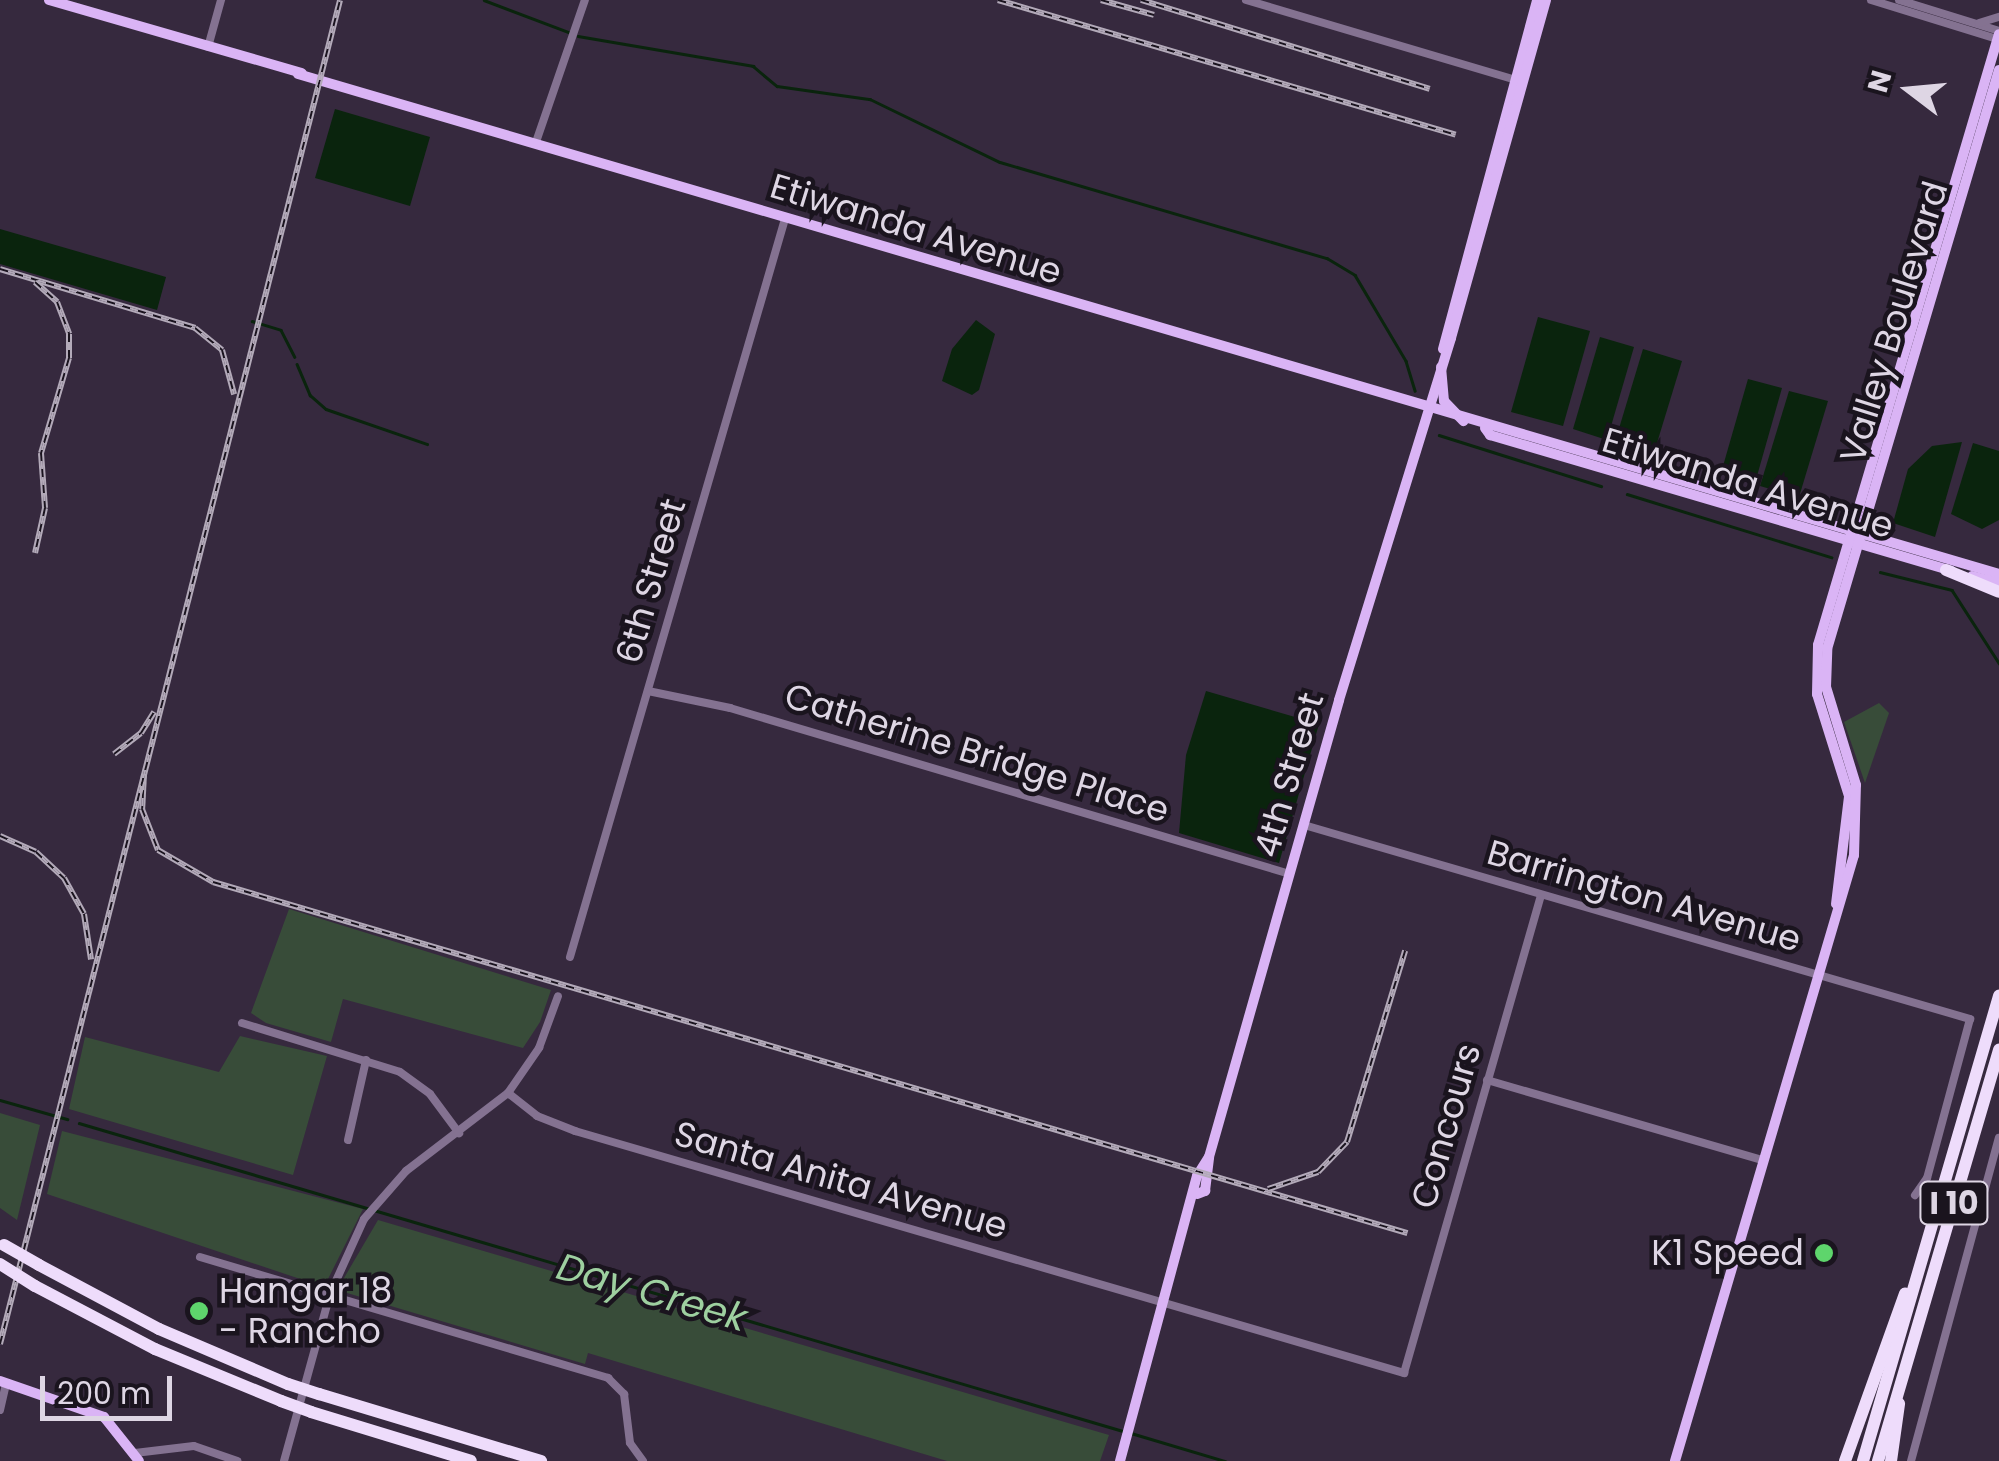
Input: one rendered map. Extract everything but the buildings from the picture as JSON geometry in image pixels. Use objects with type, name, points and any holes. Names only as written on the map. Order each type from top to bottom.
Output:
[{"type":"highway","points":[[1946,570],[1999,592]]},
{"type":"highway","name":"I 10","points":[[1862,1461],[1999,995]]},
{"type":"highway","name":"I 10","points":[[1878,1461],[1999,1049]]},
{"type":"highway","points":[[1845,1461],[1932,1231]]},
{"type":"highway","points":[[2,1244],[159,1329],[288,1384],[541,1461]]},
{"type":"highway","points":[[0,1264],[35,1286],[187,1362],[311,1412],[471,1461]]},
{"type":"highway","points":[[1891,1461],[1899,1392]]},
{"type":"main road","name":"Etiwanda Avenue","points":[[49,0],[1854,537],[1876,537],[1999,574]]},
{"type":"main road","points":[[1520,81],[1537,0]]},
{"type":"main road","points":[[1520,81],[1546,0]]},
{"type":"main road","name":"Valley Boulevard","points":[[1854,537],[1999,36]]},
{"type":"main road","name":"Valley Boulevard","points":[[1861,510],[1999,70]]},
{"type":"main road","name":"4th Street","points":[[1120,1461],[1197,1194],[1205,1190],[1209,1157],[1520,81]]},
{"type":"main road","points":[[1442,355],[1442,397],[1464,422]]},
{"type":"main road","name":"Etiwanda Avenue","points":[[1485,428],[1826,522],[1878,551],[1999,582]]},
{"type":"main road","points":[[1826,522],[1861,510],[1876,537]]},
{"type":"main road","points":[[1830,637],[1854,537]]},
{"type":"main road","points":[[1836,904],[1848,792],[1816,677],[1830,601],[1854,537]]},
{"type":"main road","points":[[1844,589],[1861,559],[1878,551]]},
{"type":"main road","points":[[1674,1461],[1815,974],[1854,854],[1858,808],[1853,769],[1826,687],[1830,601]]},
{"type":"main road","points":[[2,1384],[104,1416],[137,1457]]},
{"type":"street","points":[[208,47],[221,0]]},
{"type":"street","points":[[536,142],[585,0]]},
{"type":"street","points":[[1246,0],[1520,81]]},
{"type":"street","points":[[1871,0],[1999,36]]},
{"type":"street","points":[[1899,0],[1975,23],[1999,36]]},
{"type":"street","points":[[1975,23],[1999,18]]},
{"type":"street","name":"6th Street","points":[[570,957],[785,219]]},
{"type":"street","name":"Catherine Bridge Place","points":[[648,691],[730,708],[1290,874]]},
{"type":"street","name":"Barrington Avenue","points":[[1304,826],[1970,1019],[1927,1178],[1916,1195]]},
{"type":"street","name":"Concours","points":[[1404,1373],[1541,895]]},
{"type":"street","points":[[284,1461],[330,1294],[364,1219],[380,1199],[508,1093],[539,1048],[558,996]]},
{"type":"street","points":[[242,1023],[366,1060],[423,1088],[459,1133]]},
{"type":"street","points":[[348,1140],[366,1060]]},
{"type":"street","points":[[1488,1080],[1762,1160]]},
{"type":"street","name":"Santa Anita Avenue","points":[[508,1093],[564,1128],[1404,1373]]},
{"type":"street","points":[[1912,1461],[1999,1138]]},
{"type":"street","points":[[200,1257],[608,1378],[624,1394],[630,1443],[643,1461]]},
{"type":"street","points":[[0,1410],[2,1384]]},
{"type":"street","points":[[137,1457],[194,1446],[237,1461]]},
{"type":"shaded area","points":[[335,109],[430,137],[410,206],[315,178]]},
{"type":"shaded area","points":[[0,229],[166,277],[157,310],[0,264]]},
{"type":"shaded area","points":[[1538,317],[1590,331],[1563,426],[1511,412]]},
{"type":"shaded area","points":[[976,320],[995,334],[979,390],[972,395],[942,381],[952,349]]},
{"type":"shaded area","points":[[1600,337],[1634,347],[1607,440],[1573,429]]},
{"type":"shaded area","points":[[1643,349],[1682,361],[1653,456],[1614,445]]},
{"type":"shaded area","points":[[1748,379],[1782,388],[1755,483],[1721,473]]},
{"type":"shaded area","points":[[1789,391],[1828,401],[1799,497],[1760,486]]},
{"type":"shaded area","points":[[1962,442],[1935,537],[1893,523],[1908,469],[1932,446]]},
{"type":"shaded area","points":[[1973,443],[1999,451],[1999,520],[1982,529],[1951,514]]},
{"type":"shaded area","points":[[1206,691],[1319,724],[1279,863],[1179,833],[1186,755]]},
{"type":"shaded area","points":[[1879,703],[1889,713],[1865,783],[1844,722]]},
{"type":"shaded area","points":[[289,909],[551,990],[540,1022],[523,1048],[343,999],[331,1042],[266,1023],[251,1013]]},
{"type":"shaded area","points":[[240,1036],[327,1056],[293,1175],[69,1109],[85,1037],[219,1072]]},
{"type":"shaded area","points":[[0,1113],[40,1125],[17,1220],[0,1208]]},
{"type":"shaded area","points":[[62,1131],[363,1209],[324,1287],[47,1194]]},
{"type":"shaded area","points":[[378,1220],[1109,1435],[1100,1461],[947,1461],[588,1353],[585,1364],[337,1290]]},
{"type":"waterway","points":[[484,0],[571,33]]},
{"type":"waterway","points":[[578,36],[753,66],[777,86],[870,99],[1000,162],[1327,258],[1355,275],[1406,361],[1415,391]]},
{"type":"waterway","points":[[252,321],[281,330],[295,357]]},
{"type":"waterway","points":[[297,364],[310,395],[326,409],[427,444]]},
{"type":"waterway","points":[[1439,435],[1601,486]]},
{"type":"waterway","points":[[1627,494],[1831,557]]},
{"type":"waterway","points":[[1880,572],[1952,590],[1999,663]]},
{"type":"waterway","name":"Day Creek","points":[[0,1100],[67,1119]]},
{"type":"waterway","name":"Day Creek","points":[[79,1123],[1123,1431]]},
{"type":"waterway","name":"Day Creek","points":[[1131,1433],[1225,1461]]},
{"type":"railway","points":[[0,1344],[340,0]]},
{"type":"railway","points":[[998,0],[1456,135]]},
{"type":"railway","points":[[1101,0],[1154,15]]},
{"type":"railway","points":[[1141,0],[1430,89]]},
{"type":"railway","points":[[0,269],[195,328],[222,350],[234,394]]},
{"type":"railway","points":[[35,282],[57,302],[69,334],[69,358],[41,453],[45,508],[35,553]]},
{"type":"railway","points":[[114,754],[141,733],[154,712]]},
{"type":"railway","points":[[144,774],[142,809],[158,850],[213,882],[1407,1233]]},
{"type":"railway","points":[[0,836],[36,852],[64,878],[84,914],[91,959]]},
{"type":"railway","points":[[1268,1189],[1318,1172],[1347,1142],[1405,951]]},
{"type":"place","name":"K1 Speed","points":[[1824,1253]]},
{"type":"place","name":"Hangar 18 - Rancho","points":[[199,1311]]}]
